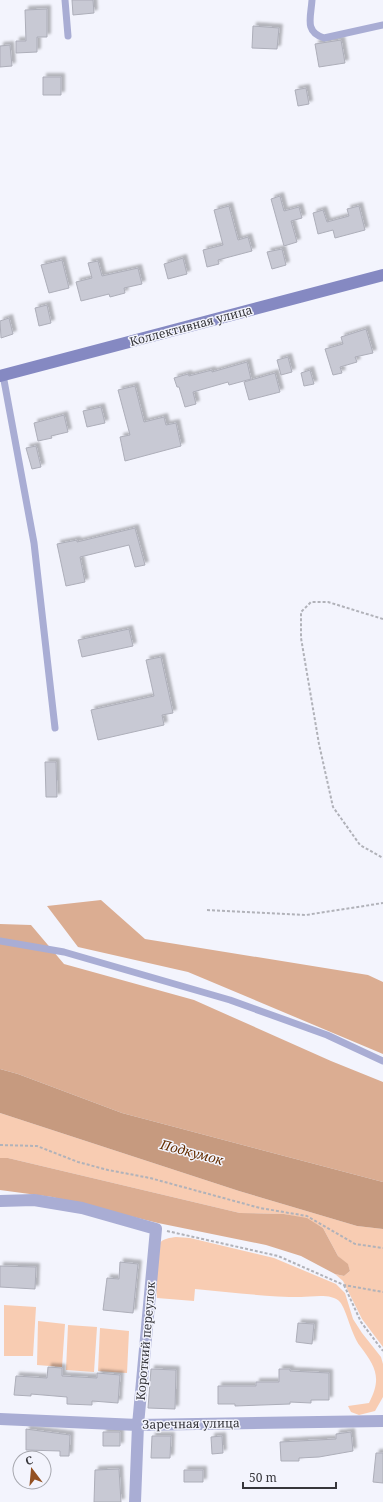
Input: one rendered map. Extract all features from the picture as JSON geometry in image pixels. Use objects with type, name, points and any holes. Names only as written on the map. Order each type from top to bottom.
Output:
[{"type":"street","name":"Коллективная улица","points":[[2,376],[383,275]]},
{"type":"street","points":[[0,1201],[34,1200],[82,1208],[156,1229]]},
{"type":"street","name":"Короткий переулок","points":[[135,1502],[138,1424],[156,1229]]},
{"type":"street","name":"Заречная улица","points":[[0,1419],[138,1424],[383,1421]]},
{"type":"lane","points":[[65,0],[68,36]]},
{"type":"lane","points":[[312,0],[310,26],[316,36],[324,38],[383,25]]},
{"type":"lane","points":[[2,376],[34,542],[55,728]]},
{"type":"lane","points":[[0,941],[64,952],[230,1000],[327,1036],[383,1061]]},
{"type":"path","points":[[383,618],[328,602],[311,602],[301,612],[301,638],[319,744],[334,807],[360,845],[383,858]]},
{"type":"path","points":[[207,910],[306,915],[383,903]]},
{"type":"path","points":[[0,1145],[37,1146],[93,1166],[150,1178],[260,1208],[306,1216],[355,1244],[383,1248]]},
{"type":"path","points":[[156,1229],[278,1256],[344,1285],[383,1292]]},
{"type":"path","points":[[344,1285],[361,1322],[383,1351]]},
{"type":"shaded area","points":[[101,900],[145,939],[368,975],[383,982],[383,1054],[188,972],[78,947],[47,906]]},
{"type":"shaded area","points":[[0,924],[31,925],[64,964],[194,1000],[331,1061],[383,1082],[383,1182],[122,1113],[18,1074],[0,1069]]},
{"type":"shaded area","points":[[0,1113],[239,1191],[357,1226],[383,1229],[383,1347],[362,1319],[343,1281],[335,1274],[344,1276],[350,1271],[348,1265],[338,1256],[323,1228],[307,1219],[284,1214],[240,1213],[8,1158],[0,1158]]},
{"type":"shaded area","points":[[0,1158],[8,1158],[240,1213],[284,1214],[307,1218],[323,1228],[338,1256],[348,1264],[350,1271],[344,1276],[335,1274],[301,1256],[266,1245],[158,1223],[52,1197],[0,1190]]},
{"type":"shaded area","points":[[176,1237],[190,1238],[274,1258],[336,1284],[345,1293],[353,1319],[381,1357],[383,1364],[383,1397],[375,1411],[359,1415],[351,1412],[348,1406],[369,1403],[373,1394],[376,1380],[370,1360],[357,1341],[340,1302],[327,1296],[275,1296],[195,1289],[194,1301],[157,1298],[156,1262],[159,1244],[165,1239]]},
{"type":"shaded area","points":[[4,1305],[36,1307],[33,1356],[4,1356]]},
{"type":"shaded area","points":[[38,1321],[65,1324],[62,1367],[37,1365]]},
{"type":"shaded area","points":[[68,1325],[97,1327],[94,1372],[66,1370]]},
{"type":"shaded area","points":[[100,1328],[129,1331],[127,1373],[98,1371]]},
{"type":"water","name":"Подкумок","points":[[0,1069],[18,1074],[122,1113],[383,1182],[383,1229],[357,1226],[239,1191],[0,1113]]},
{"type":"building","points":[[72,0],[93,0],[94,13],[73,15]]},
{"type":"building","points":[[47,9],[47,37],[37,37],[37,52],[16,53],[16,41],[26,41],[25,10]]},
{"type":"building","points":[[253,26],[279,28],[277,49],[252,48]]},
{"type":"building","points":[[341,40],[345,63],[319,67],[315,44]]},
{"type":"building","points":[[10,45],[12,66],[0,67],[0,46]]},
{"type":"building","points":[[43,77],[61,77],[61,95],[43,95]]},
{"type":"building","points":[[306,88],[309,104],[298,106],[295,90]]},
{"type":"building","points":[[280,196],[284,211],[299,207],[302,218],[291,221],[297,242],[284,246],[271,199]]},
{"type":"building","points":[[229,206],[238,240],[248,237],[252,251],[218,260],[219,264],[207,267],[203,250],[223,245],[214,210]]},
{"type":"building","points":[[359,206],[365,230],[335,238],[333,230],[318,234],[313,213],[323,210],[327,222],[349,216],[347,209]]},
{"type":"building","points":[[282,249],[286,265],[272,269],[267,252]]},
{"type":"building","points":[[183,258],[187,274],[168,279],[164,264]]},
{"type":"building","points":[[62,260],[69,288],[49,293],[41,265]]},
{"type":"building","points":[[98,261],[102,276],[138,268],[142,284],[124,288],[125,293],[110,297],[109,294],[81,301],[76,282],[92,278],[88,263]]},
{"type":"building","points":[[47,305],[51,323],[39,326],[35,308]]},
{"type":"building","points":[[9,318],[13,334],[1,338],[0,321]]},
{"type":"building","points":[[366,329],[373,353],[355,357],[357,362],[340,367],[342,373],[333,375],[325,349],[343,344],[341,337]]},
{"type":"building","points":[[288,357],[292,372],[281,375],[277,360]]},
{"type":"building","points":[[247,362],[251,379],[229,385],[228,382],[193,392],[196,404],[185,407],[179,387],[177,387],[174,378],[212,370],[212,372]]},
{"type":"building","points":[[310,370],[314,384],[304,386],[301,373]]},
{"type":"building","points":[[275,373],[280,392],[249,400],[244,382]]},
{"type":"building","points":[[135,386],[144,422],[164,417],[166,425],[176,423],[181,446],[125,461],[120,437],[130,435],[118,390]]},
{"type":"building","points":[[101,407],[105,423],[87,427],[83,411]]},
{"type":"building","points":[[64,415],[68,432],[38,441],[34,423]]},
{"type":"building","points":[[36,446],[41,467],[32,469],[26,448]]},
{"type":"building","points":[[135,528],[145,565],[135,567],[129,545],[80,557],[85,582],[66,586],[57,544],[77,540],[77,542]]},
{"type":"building","points":[[129,629],[133,646],[82,657],[78,640]]},
{"type":"building","points":[[161,657],[173,713],[162,715],[164,725],[98,740],[91,710],[154,696],[146,660]]},
{"type":"building","points":[[45,762],[56,762],[57,797],[46,797]]},
{"type":"building","points":[[120,1262],[138,1264],[133,1313],[103,1310],[107,1278],[119,1279]]},
{"type":"building","points":[[0,1266],[36,1267],[35,1289],[0,1287]]},
{"type":"building","points":[[298,1323],[314,1324],[312,1344],[296,1342]]},
{"type":"building","points":[[48,1367],[62,1368],[62,1376],[97,1378],[97,1373],[120,1375],[118,1403],[92,1401],[92,1405],[67,1404],[67,1397],[31,1394],[31,1396],[14,1395],[16,1376],[47,1378]]},
{"type":"building","points":[[151,1369],[176,1370],[175,1409],[148,1408]]},
{"type":"building","points":[[279,1369],[329,1373],[329,1400],[311,1400],[311,1403],[290,1402],[290,1404],[235,1406],[235,1404],[218,1404],[218,1386],[256,1386],[256,1382],[279,1382]]},
{"type":"building","points":[[26,1429],[70,1435],[69,1456],[60,1456],[60,1451],[26,1450]]},
{"type":"building","points":[[103,1432],[120,1432],[120,1446],[103,1446]]},
{"type":"building","points":[[351,1432],[353,1451],[319,1457],[299,1458],[299,1461],[281,1461],[280,1442],[336,1439],[336,1434]]},
{"type":"building","points":[[152,1436],[171,1436],[170,1458],[151,1458]]},
{"type":"building","points":[[222,1436],[223,1453],[212,1454],[211,1437]]},
{"type":"building","points":[[376,1453],[383,1453],[383,1483],[373,1482]]},
{"type":"building","points":[[119,1469],[121,1502],[94,1502],[95,1470]]},
{"type":"building","points":[[184,1470],[203,1470],[203,1482],[184,1482]]}]
